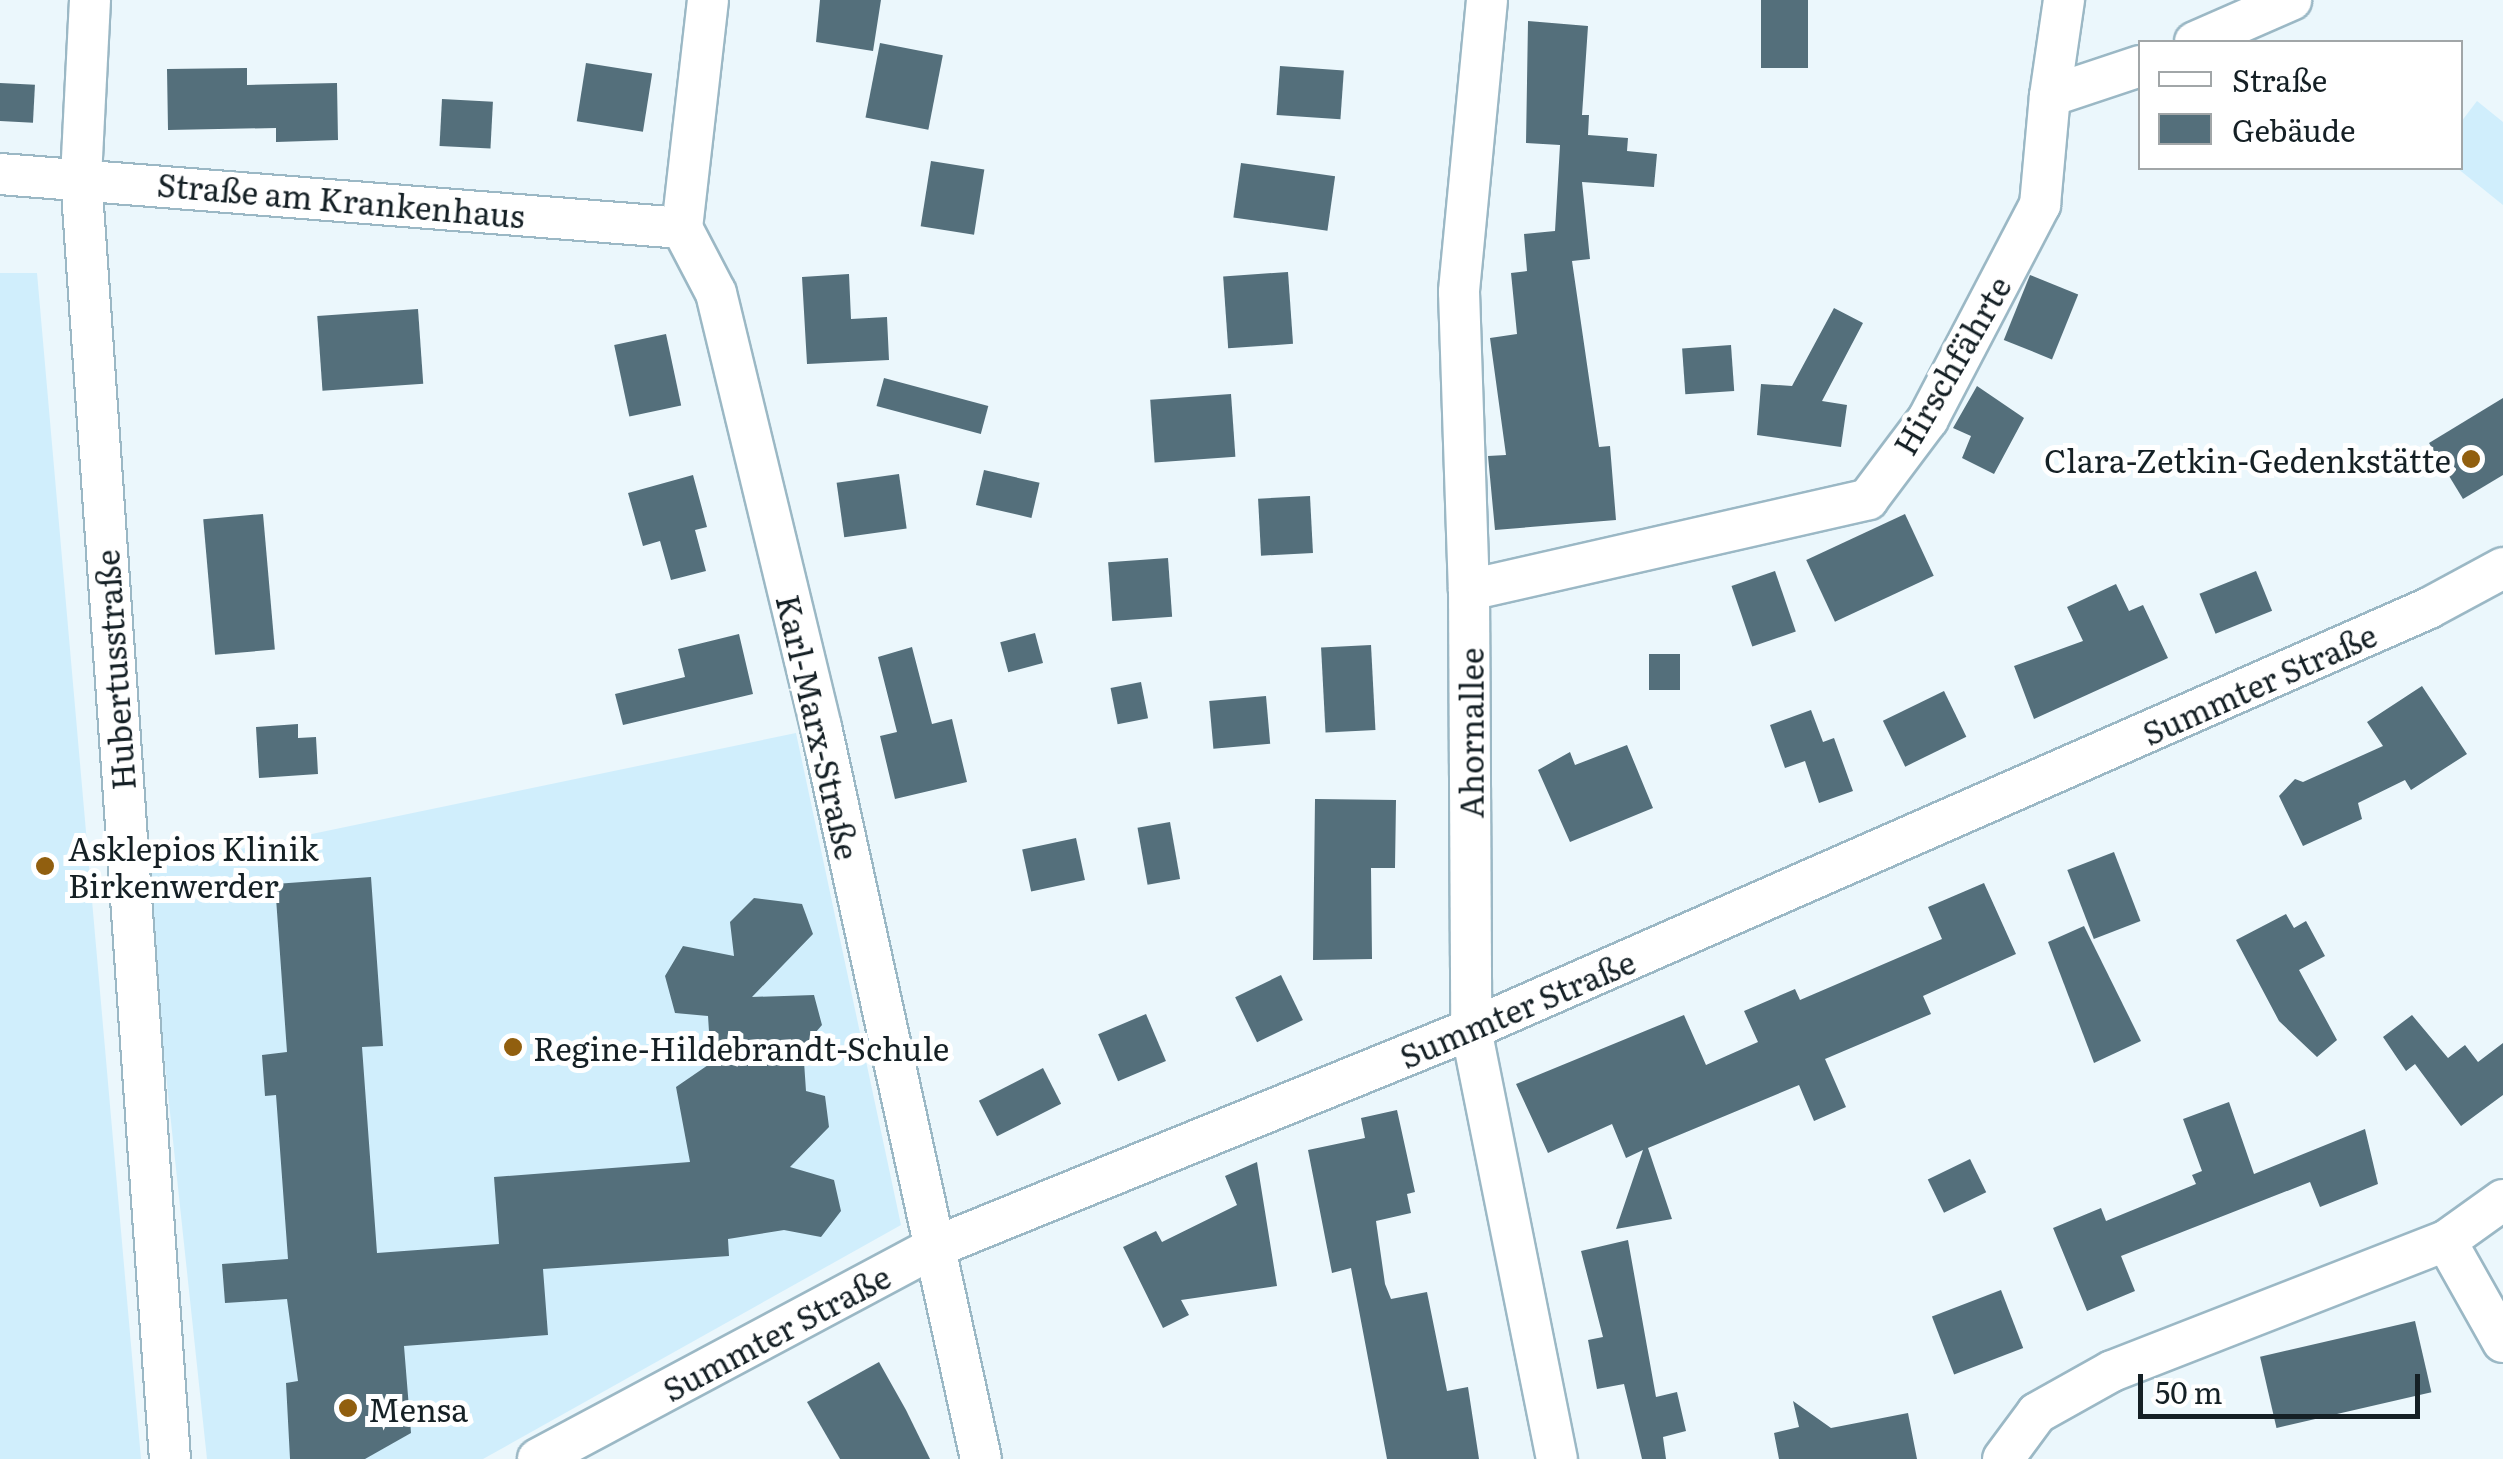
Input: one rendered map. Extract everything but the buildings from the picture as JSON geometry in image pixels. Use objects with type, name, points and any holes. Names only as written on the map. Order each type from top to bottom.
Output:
[{"type":"street","name":"Hubertusstraße","points":[[90,0],[81,176],[170,1459]]},
{"type":"street","points":[[682,228],[708,0]]},
{"type":"street","name":"Ahornallee","points":[[1487,0],[1459,292],[1469,590],[1472,1029],[1558,1459]]},
{"type":"street","name":"Hirschfährte","points":[[1469,590],[1868,500],[1928,419],[2040,205],[2064,0]]},
{"type":"street","points":[[2199,40],[2291,0]]},
{"type":"street","points":[[2050,96],[2138,67]]},
{"type":"street","name":"Straße am Krankenhaus","points":[[0,174],[81,176],[682,228]]},
{"type":"street","name":"Karl-Marx-Straße","points":[[682,228],[720,312],[821,726],[981,1459]]},
{"type":"street","name":"Summter Straße","points":[[538,1459],[935,1247],[1472,1029],[2495,585]]},
{"type":"street","points":[[2003,1459],[2037,1413],[2112,1370],[2446,1241],[2503,1200]]},
{"type":"street","points":[[2446,1241],[2503,1342]]},
{"type":"shaded area","points":[[2477,101],[2503,122],[2503,205],[2459,170],[2463,170],[2463,119]]},
{"type":"shaded area","name":"Asklepios Klinik Birkenwerder","points":[[0,273],[37,273],[141,1459],[0,1459]]},
{"type":"shaded area","name":"Regine-Hildebrandt-Schule","points":[[796,733],[901,1225],[483,1459],[207,1459],[144,869]]},
{"type":"place","name":"Clara-Zetkin-Gedenkstätte","points":[[2471,459]]},
{"type":"place","name":"Asklepios Klinik Birkenwerder","points":[[45,866]]},
{"type":"place","name":"Regine-Hildebrandt-Schule","points":[[513,1047]]},
{"type":"place","name":"Mensa","points":[[348,1408]]}]
